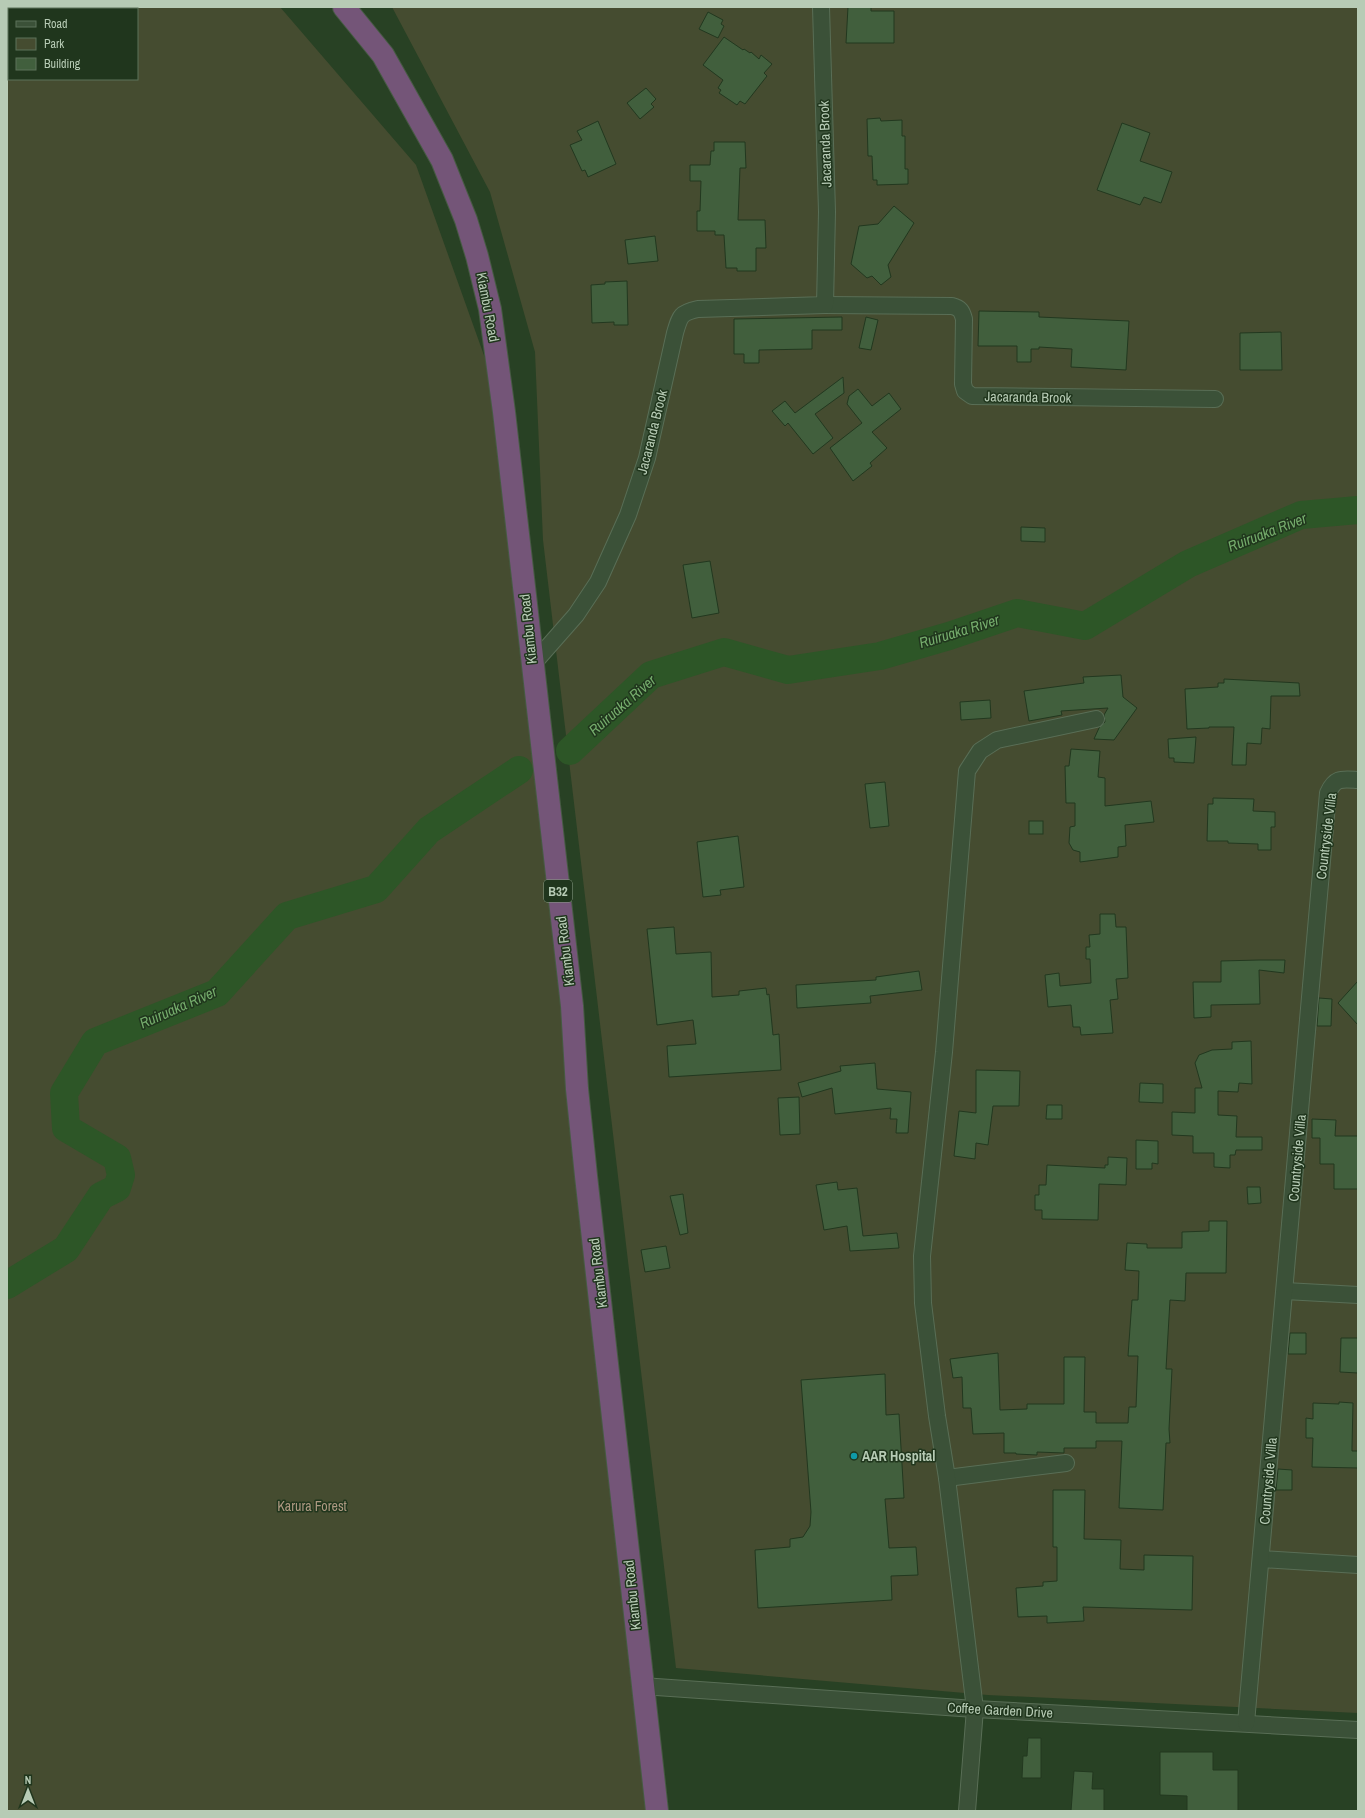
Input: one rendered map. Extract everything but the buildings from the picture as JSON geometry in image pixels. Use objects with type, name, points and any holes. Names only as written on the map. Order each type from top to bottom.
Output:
[{"type":"highway","name":"Kiambu Road","points":[[344,7],[383,55],[422,121],[442,160],[458,196],[477,256],[490,309],[496,345],[572,1006],[577,1089],[586,1176],[657,1811]]},
{"type":"street","name":"Jacaranda Brook","points":[[821,7],[827,212],[825,305]]},
{"type":"street","name":"Jacaranda Brook","points":[[532,666],[576,615],[598,582],[628,515],[647,458],[675,333],[679,320],[685,312],[698,309],[825,305],[952,306],[958,308],[962,312],[964,319],[963,384],[965,391],[972,396],[1215,399]]},
{"type":"street","points":[[967,1811],[975,1709],[947,1478],[937,1416],[923,1302],[922,1256],[944,1052],[967,771],[980,751],[997,740],[1096,719]]},
{"type":"street","name":"Countryside Villa","points":[[1246,1723],[1328,793],[1334,782],[1342,779],[1358,780]]},
{"type":"street","points":[[1285,1291],[1358,1295]]},
{"type":"street","points":[[947,1478],[1066,1463]]},
{"type":"street","points":[[1261,1559],[1358,1565]]},
{"type":"street","name":"Coffee Garden Drive","points":[[642,1686],[975,1709],[1358,1730]]},
{"type":"green space","name":"Karura Forest","points":[[7,7],[280,7],[416,165],[501,403],[651,1811],[7,1811]]},
{"type":"green space","points":[[392,7],[1358,7],[1358,1713],[988,1695],[676,1668],[543,540],[535,352],[490,192]]},
{"type":"waterway","name":"Ruiruaka River","points":[[570,751],[651,675],[724,652],[788,670],[880,656],[949,636],[1017,613],[1085,626],[1188,564],[1301,515],[1358,510]]},
{"type":"waterway","name":"Ruiruaka River","points":[[7,1285],[66,1249],[101,1196],[117,1188],[121,1175],[117,1158],[66,1128],[64,1093],[95,1042],[217,993],[287,916],[376,889],[429,830],[519,770]]},
{"type":"place","name":"AAR Hospital","points":[[854,1456]]}]
